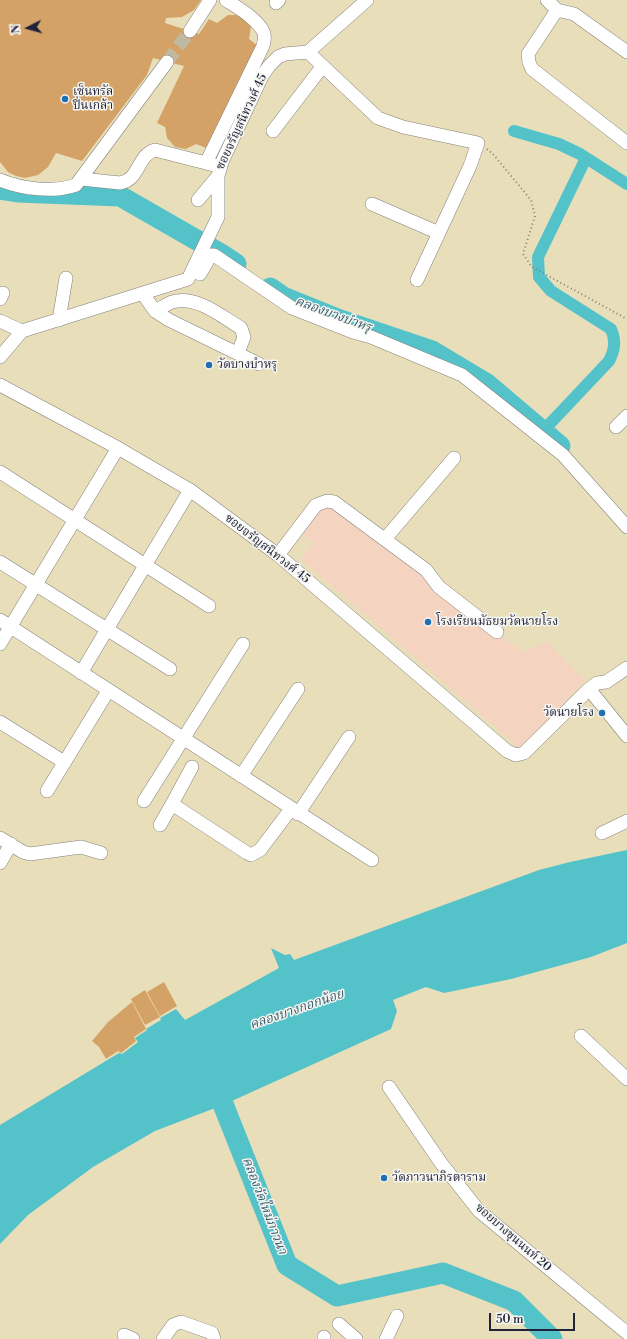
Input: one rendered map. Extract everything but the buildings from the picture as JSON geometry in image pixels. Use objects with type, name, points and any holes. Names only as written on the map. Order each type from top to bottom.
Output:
[{"type":"street","points":[[190,31],[210,0]]},
{"type":"street","points":[[206,163],[263,46],[265,38],[263,31],[252,19],[226,0]]},
{"type":"street","points":[[367,0],[308,52],[322,67],[378,118],[403,127],[478,143],[470,166],[416,280]]},
{"type":"street","points":[[547,0],[557,10],[574,14],[627,52]]},
{"type":"street","points":[[557,10],[528,54],[532,69],[627,143]]},
{"type":"street","name":"ซอยจรัญสนิทวงศ์ 45","points":[[189,278],[218,217],[219,171],[262,76],[278,57],[285,54],[308,52]]},
{"type":"street","points":[[0,180],[24,188],[70,187],[76,185],[167,62]]},
{"type":"street","points":[[273,131],[322,67]]},
{"type":"street","points":[[81,179],[120,184],[126,182],[132,178],[146,154],[155,150],[206,163],[219,171],[198,200]]},
{"type":"street","points":[[372,204],[439,233]]},
{"type":"street","points":[[0,356],[22,331],[144,294],[189,278],[194,278],[202,272],[211,256],[214,255],[292,308],[353,332],[371,337],[462,376],[563,455],[627,527]]},
{"type":"street","points":[[59,320],[66,278]]},
{"type":"street","points":[[144,294],[155,311],[169,320],[259,364]]},
{"type":"street","points":[[155,311],[172,302],[183,300],[194,302],[203,306],[241,328],[244,337],[238,353]]},
{"type":"street","points":[[0,321],[22,331]]},
{"type":"street","name":"ซอยจรัญสนิทวงศ์ 45","points":[[0,385],[118,448],[190,490],[278,555],[507,751],[516,755],[524,753],[589,688]]},
{"type":"street","points":[[616,427],[627,416]]},
{"type":"street","points":[[0,644],[5,623],[35,584],[118,448]]},
{"type":"street","points":[[385,539],[454,458]]},
{"type":"street","points":[[2,477],[75,520],[209,606]]},
{"type":"street","points":[[81,673],[190,490]]},
{"type":"street","points":[[278,555],[311,511],[321,502],[334,502],[426,570],[439,587],[497,632]]},
{"type":"street","points":[[0,562],[170,669]]},
{"type":"street","points":[[5,623],[108,691],[372,860]]},
{"type":"street","points":[[144,801],[243,644]]},
{"type":"street","points":[[627,668],[606,682],[597,683],[589,688],[627,736]]},
{"type":"street","points":[[241,776],[298,689]]},
{"type":"street","points":[[47,792],[108,691]]},
{"type":"street","points":[[0,722],[64,762]]},
{"type":"street","points":[[172,804],[252,855],[260,850],[294,811],[349,737]]},
{"type":"street","points":[[160,825],[192,767]]},
{"type":"street","points":[[602,834],[627,821]]},
{"type":"street","points":[[0,862],[5,841],[23,852],[30,854],[80,847],[101,853]]},
{"type":"street","points":[[581,1036],[627,1079]]},
{"type":"street","name":"ซอยบางขุนนนท์ 20","points":[[389,1087],[441,1163],[479,1211],[627,1333]]},
{"type":"street","points":[[386,1339],[397,1316]]},
{"type":"street","points":[[163,1339],[173,1325],[181,1322],[212,1333],[214,1339]]},
{"type":"street","points":[[339,1324],[356,1339]]},
{"type":"path","points":[[478,143],[494,154],[531,200],[535,216],[523,254],[532,267],[627,319]]},
{"type":"shaded area","name":"โรงเรียนมัธยมวัดนายโรง","points":[[332,504],[497,634],[524,652],[546,641],[585,680],[521,749],[301,559],[314,543],[300,532],[322,505]]},
{"type":"water","name":"คลองบางกอกน้อย","points":[[627,850],[627,943],[591,957],[511,979],[444,993],[426,987],[393,1000],[397,1011],[391,1029],[223,1105],[155,1131],[93,1167],[28,1215],[0,1244],[0,1125],[119,1053],[122,1054],[138,1042],[135,1038],[161,1020],[160,1018],[176,1009],[185,1020],[279,968],[271,948],[285,955],[290,954],[294,960],[539,870]]},
{"type":"waterway","points":[[514,131],[559,144],[580,154],[627,184]]},
{"type":"waterway","points":[[543,431],[609,361],[614,349],[614,337],[611,329],[551,291],[539,277],[538,257],[586,158]]},
{"type":"waterway","name":"คลองบางบำหรุ","points":[[0,189],[18,192],[120,196],[236,264]]},
{"type":"waterway","name":"คลองบางบำหรุ","points":[[270,288],[283,297],[340,320],[432,351],[487,384],[560,446]]},
{"type":"waterway","name":"คลองวัดใหม่ภาวนา","points":[[213,1079],[287,1265],[337,1296],[443,1273],[514,1301],[552,1339]]},
{"type":"tunnel","points":[[167,62],[190,31]]},
{"type":"place","name":"เซ็นทรัล ปิ่นเกล้า","points":[[65,99]]},
{"type":"place","name":"วัดบางบำหรุ","points":[[209,365]]},
{"type":"place","name":"โรงเรียนมัธยมวัดนายโรง","points":[[428,622]]},
{"type":"place","name":"วัดนายโรง","points":[[602,713]]},
{"type":"place","name":"วัดภาวนาภิรตาราม","points":[[384,1178]]}]
